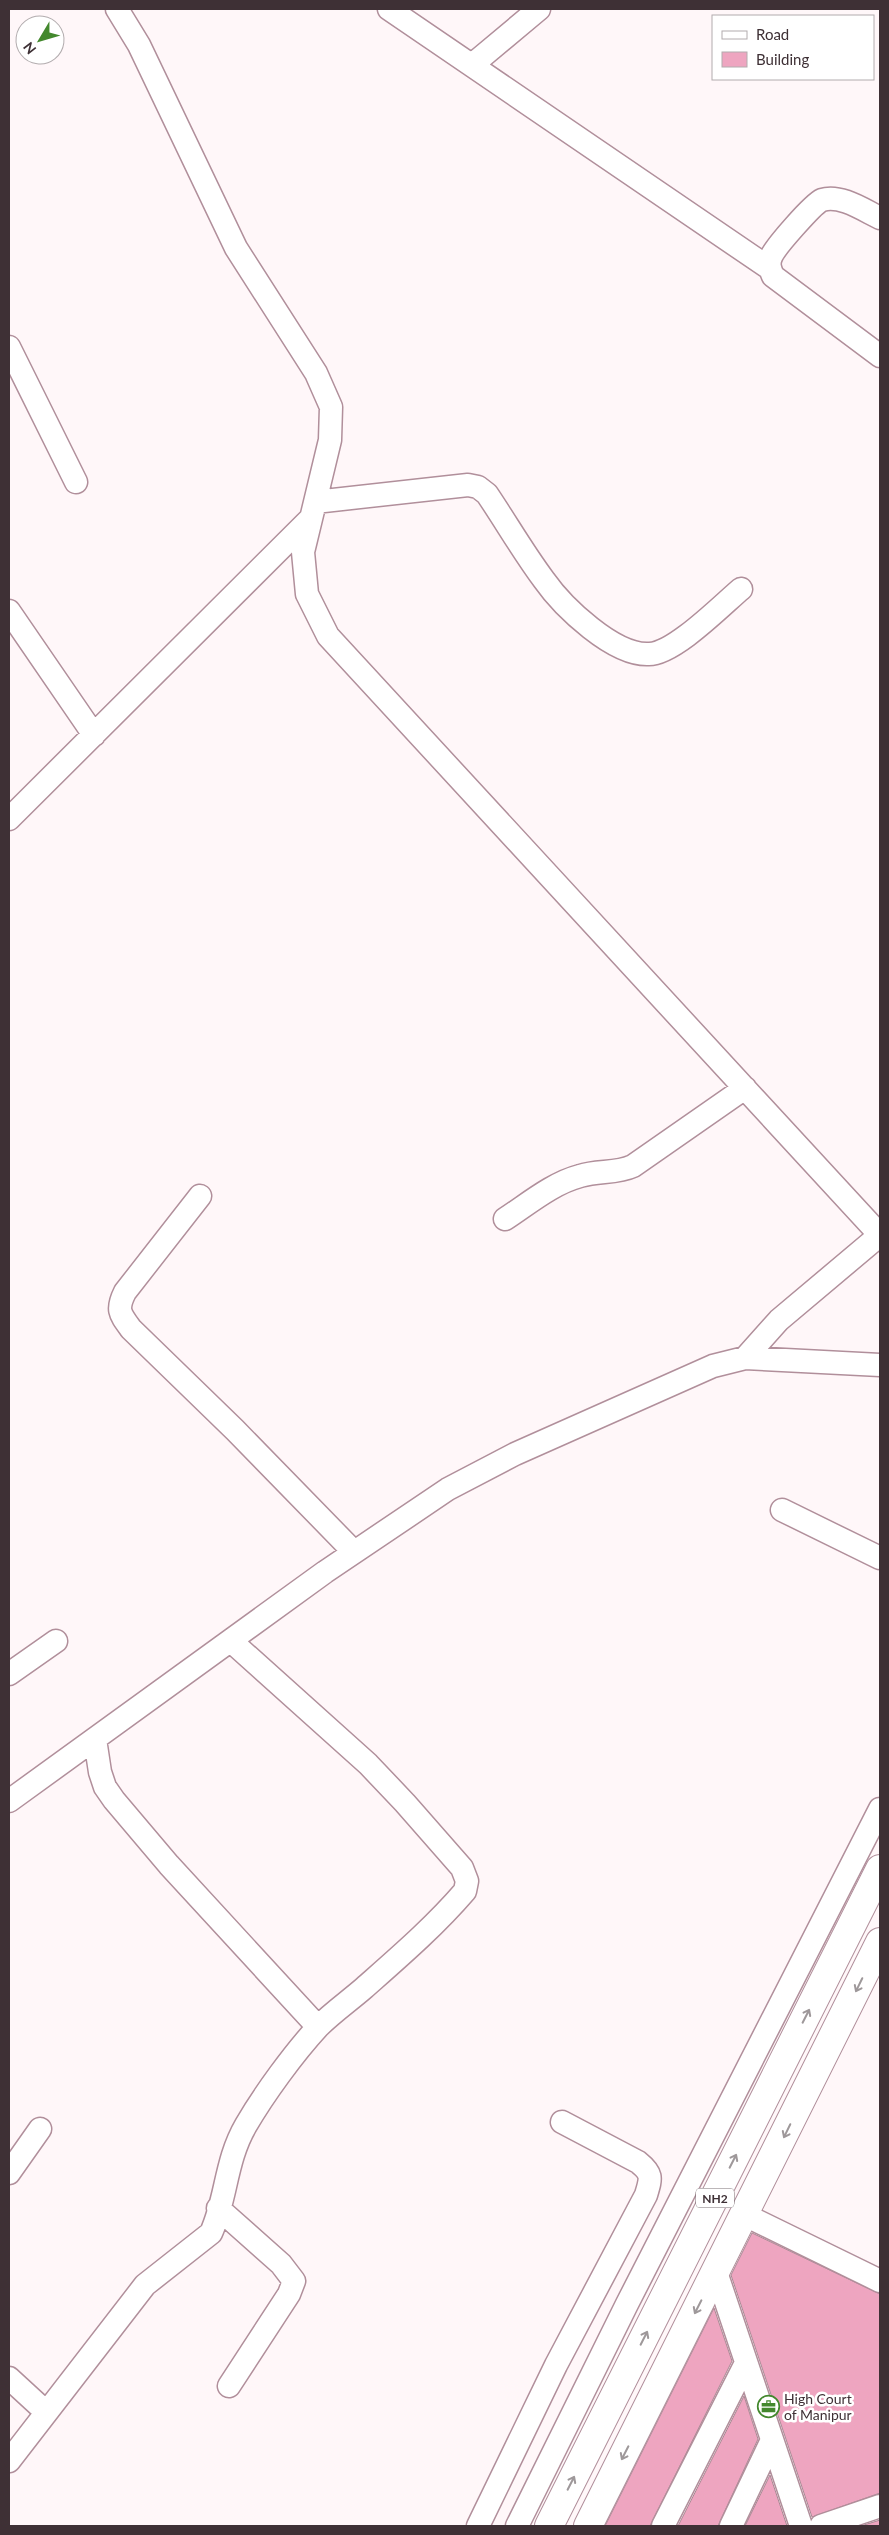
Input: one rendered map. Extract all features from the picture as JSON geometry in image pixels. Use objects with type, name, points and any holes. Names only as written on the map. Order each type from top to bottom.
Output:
[{"type":"highway","name":"NH2","points":[[549,2526],[880,1869]]},
{"type":"highway","name":"NH2","points":[[588,2526],[880,1942]]},
{"type":"street","points":[[119,9],[139,45],[236,248],[316,373],[331,407],[330,440],[303,552],[307,594],[328,636],[880,1235],[779,1320],[745,1358]]},
{"type":"street","points":[[389,9],[769,268],[773,276],[880,356]]},
{"type":"street","points":[[472,65],[539,9]]},
{"type":"street","points":[[769,268],[771,257],[810,208],[822,200],[836,199],[880,218]]},
{"type":"street","points":[[9,347],[76,482]]},
{"type":"street","points":[[9,819],[94,735],[313,510],[468,485],[478,487],[487,494],[544,580],[569,609],[608,640],[631,651],[650,654],[667,649],[741,589]]},
{"type":"street","points":[[9,611],[94,735]]},
{"type":"street","points":[[505,1218],[568,1179],[582,1175],[623,1171],[633,1166],[745,1088]]},
{"type":"street","points":[[200,1196],[125,1292],[119,1304],[121,1315],[131,1329],[242,1437],[354,1552]]},
{"type":"street","points":[[9,1801],[354,1552],[448,1489],[515,1454],[713,1366],[745,1358],[880,1365]]},
{"type":"street","points":[[782,1510],[880,1558]]},
{"type":"street","points":[[9,2462],[145,2285],[211,2233],[228,2167],[246,2125],[289,2063],[318,2027],[417,1942],[466,1891],[467,1881],[462,1868],[393,1790],[230,1640]]},
{"type":"street","points":[[9,1674],[56,1641]]},
{"type":"street","points":[[94,1739],[100,1772],[105,1787],[114,1800],[169,1865],[318,2027]]},
{"type":"street","points":[[518,2526],[627,2304],[880,1809]]},
{"type":"street","points":[[478,2526],[556,2365],[646,2196],[651,2180],[648,2170],[638,2162],[562,2122]]},
{"type":"street","points":[[9,2173],[40,2129]]},
{"type":"street","points":[[218,2208],[281,2264],[294,2281],[289,2294],[230,2386]]},
{"type":"street","points":[[745,2215],[880,2281]]},
{"type":"street","points":[[716,2272],[801,2526]]},
{"type":"street","points":[[663,2526],[746,2363]]},
{"type":"street","points":[[9,2378],[46,2412]]},
{"type":"street","points":[[731,2526],[772,2440]]},
{"type":"street","points":[[821,2526],[880,2506]]},
{"type":"building","points":[[752,2233],[880,2294],[880,2493],[812,2517],[731,2275]]},
{"type":"building","points":[[714,2308],[732,2361],[650,2526],[605,2526]]},
{"type":"building","points":[[744,2396],[758,2439],[718,2526],[678,2526]]},
{"type":"building","points":[[770,2475],[787,2526],[745,2526]]},
{"type":"building","points":[[880,2520],[880,2526],[861,2526]]},
{"type":"place","name":"High Court of Manipur","points":[[768,2406]]}]
